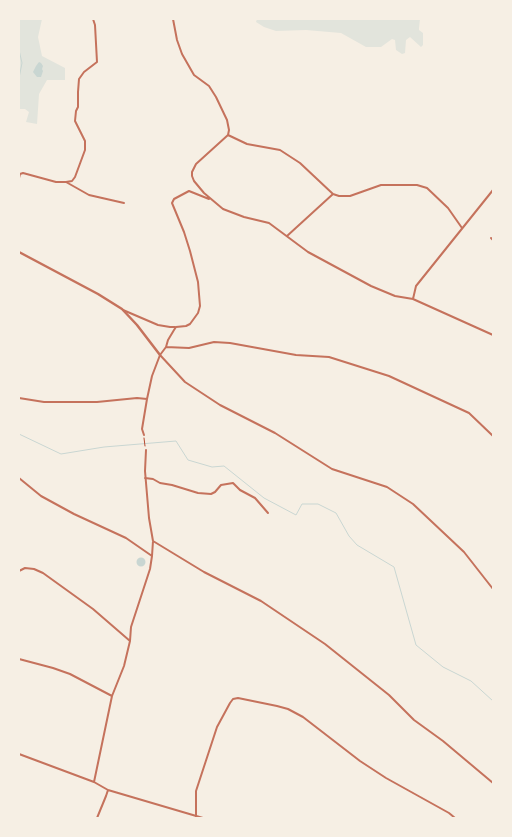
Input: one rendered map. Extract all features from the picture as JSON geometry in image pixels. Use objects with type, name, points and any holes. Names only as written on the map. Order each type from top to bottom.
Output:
[{"type":"street","points":[[19,178],[20,174],[23,173],[56,182],[72,181],[75,177],[85,150],[85,141],[75,121],[78,107],[79,79],[84,72],[97,62],[95,25],[93,19]]},
{"type":"street","points":[[173,19],[177,40],[182,54],[194,75],[209,86],[227,120],[229,130],[228,135],[196,164],[192,172],[196,185],[212,201],[223,209],[244,217],[269,223],[308,252],[371,286],[395,296],[413,299],[493,335]]},
{"type":"street","points":[[228,135],[247,144],[280,150],[300,163],[333,194],[339,196],[350,196],[381,185],[405,184],[427,188],[448,208],[462,228]]},
{"type":"street","points":[[66,182],[89,195],[124,203]]},
{"type":"street","points":[[413,299],[416,286],[493,190]]},
{"type":"street","points":[[19,252],[98,294],[122,309],[158,325],[170,328],[186,326],[194,319],[200,306],[200,297],[198,282],[186,239],[172,203],[174,199],[190,191],[212,201]]},
{"type":"street","points":[[287,236],[333,194]]},
{"type":"street","points":[[122,309],[184,382],[220,405],[275,433],[332,469],[387,487],[414,504],[464,552],[493,589]]},
{"type":"street","points":[[144,435],[142,429],[152,376],[160,355],[166,347],[170,335],[176,327]]},
{"type":"street","points":[[166,347],[189,348],[214,342],[230,343],[296,355],[329,357],[389,376],[468,413],[493,436]]},
{"type":"street","points":[[19,398],[44,402],[97,402],[137,398],[147,399]]},
{"type":"street","points":[[94,782],[112,696],[124,666],[130,641],[131,627],[150,569],[153,541],[145,478],[146,450]]},
{"type":"street","points":[[19,478],[41,496],[74,514],[126,538],[152,556]]},
{"type":"street","points":[[145,478],[153,479],[160,483],[198,493],[211,494],[215,492],[220,485],[233,483],[240,490],[255,498],[268,513]]},
{"type":"street","points":[[153,541],[204,572],[261,601],[325,644],[389,695],[414,720],[443,741],[493,783]]},
{"type":"street","points":[[19,571],[25,568],[34,569],[43,573],[93,609],[130,641]]},
{"type":"street","points":[[19,659],[70,674],[112,696]]},
{"type":"street","points":[[196,817],[196,791],[198,782],[217,727],[233,699],[244,699],[288,710],[312,722],[360,761],[386,778],[449,813],[455,818]]},
{"type":"street","points":[[19,754],[94,782],[108,790],[203,818]]},
{"type":"street","points":[[97,818],[108,790]]},
{"type":"path","points":[[144,435],[146,450]]},
{"type":"shaded area","points":[[19,19],[42,19],[38,37],[42,56],[65,68],[65,80],[47,80],[39,94],[37,124],[26,122],[29,112],[25,109],[19,109]]},
{"type":"shaded area","points":[[257,19],[420,19],[419,30],[423,33],[423,45],[421,47],[410,37],[406,40],[405,53],[402,54],[396,50],[395,40],[392,39],[381,47],[366,47],[341,33],[306,30],[276,31],[264,27],[256,22]]},
{"type":"shaded area","points":[[39,62],[43,66],[43,71],[41,77],[37,77],[33,72]]},
{"type":"shaded area","points":[[139,558],[143,558],[145,562],[143,566],[139,566],[137,564],[137,560]]},
{"type":"waterway","points":[[19,50],[22,63],[19,78]]},
{"type":"waterway","points":[[19,434],[61,454],[104,447],[176,441],[188,460],[212,467],[224,466],[264,498],[296,515],[302,504],[318,504],[336,513],[349,536],[357,545],[394,567],[416,645],[443,667],[471,681],[493,701]]}]
